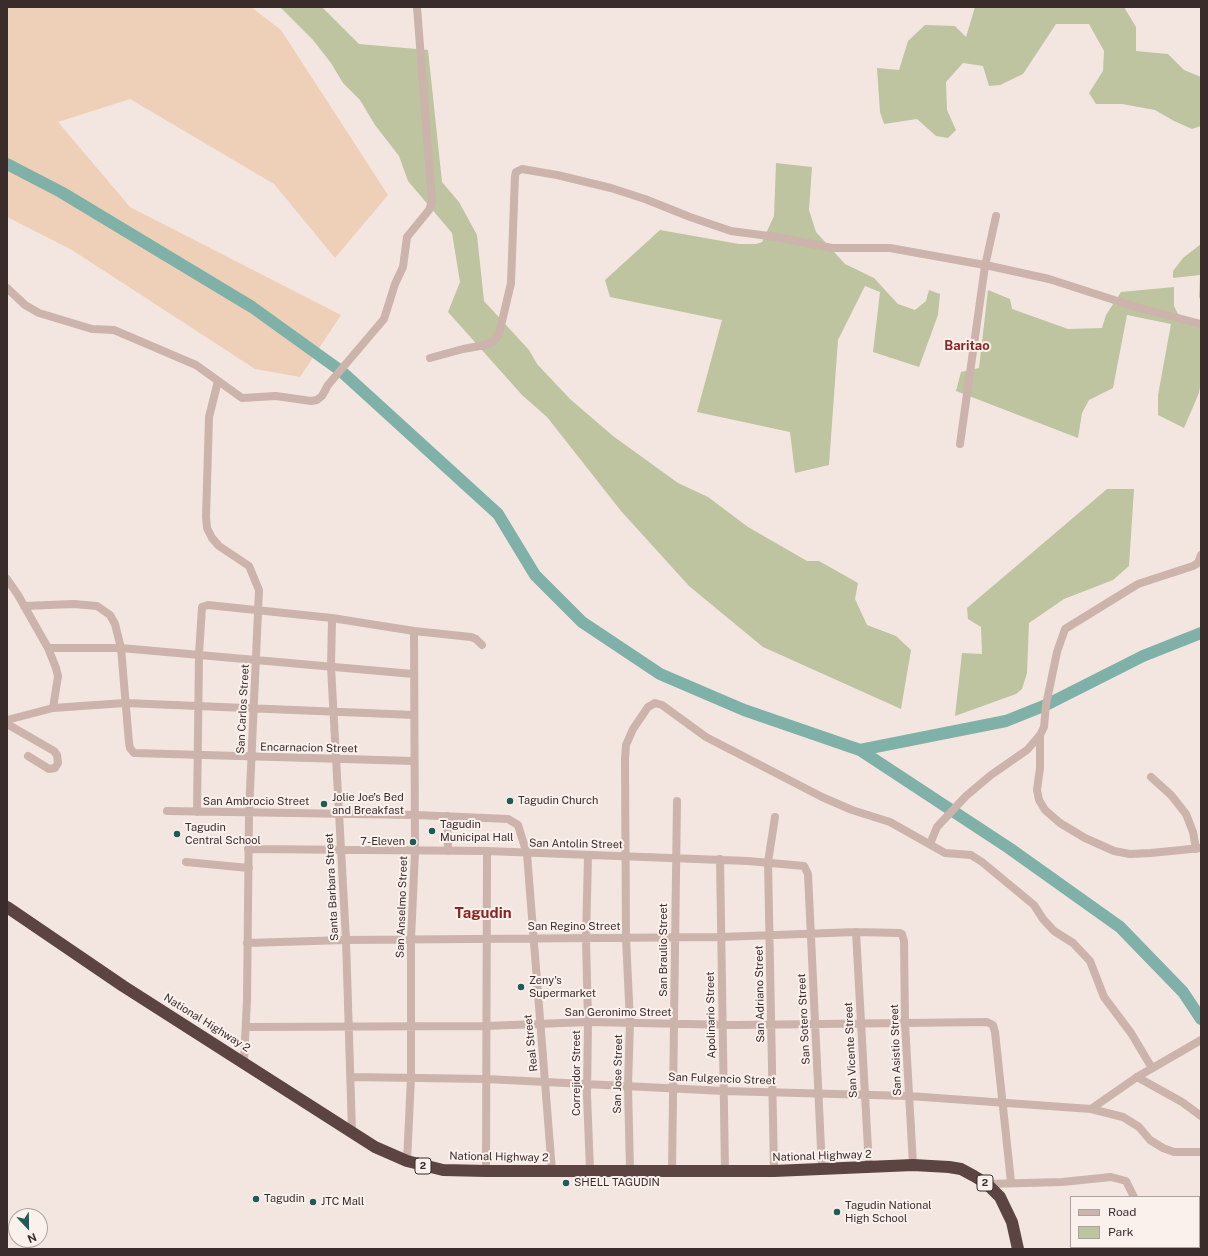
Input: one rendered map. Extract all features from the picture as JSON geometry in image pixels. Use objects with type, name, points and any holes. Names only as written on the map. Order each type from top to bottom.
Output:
[{"type":"highway","name":"National Highway 2","points":[[7,908],[123,986],[352,1132],[375,1146],[407,1161],[443,1170],[486,1171],[774,1171],[936,1165],[961,1169],[987,1184],[1000,1197],[1007,1208],[1012,1222],[1018,1249]]},
{"type":"street","points":[[7,288],[25,305],[39,313],[92,329],[114,330],[196,365],[242,398],[276,396],[311,401],[317,400],[322,396],[328,385],[384,319],[395,284],[403,267],[407,237],[429,210],[432,202],[417,7]]},
{"type":"street","points":[[430,358],[485,345],[494,341],[499,334],[511,283],[515,176],[516,172],[522,169],[557,175],[611,188],[645,199],[690,218],[730,231],[776,236],[832,248],[890,248],[985,266],[1049,279],[1136,307],[1201,324]]},
{"type":"street","points":[[960,444],[985,266],[996,216]]},
{"type":"street","name":"San Carlos Street","points":[[218,381],[209,417],[207,528],[212,538],[219,546],[244,561],[253,571],[259,590],[249,812],[246,1027],[244,1062]]},
{"type":"street","points":[[1155,1067],[1104,997],[1090,961],[1073,943],[1054,931],[1043,920],[1034,905],[982,862],[970,854],[945,853],[930,844],[938,828],[966,796],[991,775],[1027,750],[1040,735],[1044,727],[1046,705],[1057,652],[1065,629],[1138,584],[1193,566],[1198,563],[1201,555]]},
{"type":"street","points":[[8,582],[24,606],[48,648],[58,676],[53,708]]},
{"type":"street","points":[[24,606],[74,604],[97,606],[110,615],[115,624],[120,648],[125,703]]},
{"type":"street","points":[[197,812],[199,654],[202,607],[208,605],[332,618],[414,631],[471,637],[476,639],[482,645]]},
{"type":"street","name":"Santa Barbara Street","points":[[332,618],[331,667],[335,713],[346,940],[352,1132]]},
{"type":"street","name":"San Anselmo Street","points":[[407,1161],[411,1078],[411,939],[416,852],[413,674],[414,631]]},
{"type":"street","points":[[48,648],[120,648],[413,674]]},
{"type":"street","points":[[7,720],[53,708],[125,703],[335,713],[414,715]]},
{"type":"street","name":"Encarnacion Street","points":[[125,703],[129,743],[132,751],[139,754],[414,761]]},
{"type":"street","name":"San Jose Street","points":[[630,1171],[628,1086],[630,1022],[626,938],[625,758],[626,745],[633,729],[648,707],[658,703],[706,737],[822,797],[852,810],[890,822],[930,844]]},
{"type":"street","points":[[7,724],[54,751],[57,755],[58,763],[55,768],[49,769],[28,756]]},
{"type":"street","points":[[1040,735],[1039,800],[1044,810],[1060,822],[1085,838],[1114,851],[1130,854],[1198,849],[1186,814],[1171,795],[1151,776]]},
{"type":"street","name":"San Braulio Street","points":[[672,1171],[676,938],[675,858],[677,801]]},
{"type":"street","name":"San Ambrocio Street","points":[[167,811],[416,815],[508,819],[514,821]]},
{"type":"street","points":[[447,816],[448,851]]},
{"type":"street","name":"San Adriano Street","points":[[774,1171],[768,862],[775,817]]},
{"type":"street","name":"Real Street","points":[[514,821],[521,831],[527,854],[552,1171]]},
{"type":"street","name":"San Antolin Street","points":[[248,849],[416,852],[487,851],[527,854],[720,859],[802,865],[806,868]]},
{"type":"street","points":[[486,1171],[487,851]]},
{"type":"street","name":"Correjidor Street","points":[[588,856],[586,938],[588,1022],[587,1085],[590,1170]]},
{"type":"street","name":"Apolinario Street","points":[[720,859],[724,1171]]},
{"type":"street","points":[[186,862],[249,868]]},
{"type":"street","name":"San Sotero Street","points":[[806,868],[808,874],[816,1024],[822,1169]]},
{"type":"street","name":"San Regino Street","points":[[247,943],[411,939],[676,938],[811,935],[856,932],[902,934]]},
{"type":"street","name":"San Vicente Street","points":[[856,932],[869,1167]]},
{"type":"street","name":"San Asistio Street","points":[[902,934],[904,941],[905,1023],[913,1165]]},
{"type":"street","name":"San Geronimo Street","points":[[246,1027],[486,1026],[588,1022],[721,1025],[990,1023],[995,1032],[1001,1103]]},
{"type":"street","points":[[1091,1108],[1137,1077],[1201,1040]]},
{"type":"street","name":"San Fulgencio Street","points":[[351,1077],[486,1079],[674,1089],[909,1096],[1091,1108],[1123,1117],[1139,1127],[1150,1140],[1163,1148],[1179,1153],[1201,1152]]},
{"type":"street","points":[[1137,1077],[1182,1102],[1201,1116]]},
{"type":"street","points":[[1001,1103],[1011,1182]]},
{"type":"street","points":[[987,1184],[1011,1182],[1062,1182],[1111,1177],[1126,1181],[1134,1196]]},
{"type":"green space","points":[[280,7],[322,7],[359,44],[428,50],[442,182],[459,202],[477,235],[484,301],[529,350],[537,364],[570,399],[613,436],[678,483],[708,497],[748,527],[807,561],[819,561],[858,583],[855,599],[867,625],[896,636],[911,650],[901,709],[763,647],[689,586],[621,511],[547,417],[522,395],[448,312],[460,282],[452,233],[408,181],[399,156],[375,125],[360,100],[343,83],[331,63],[313,40]]},
{"type":"green space","points":[[975,7],[1124,7],[1136,27],[1136,51],[1168,54],[1184,70],[1201,77],[1201,126],[1192,129],[1155,110],[1122,104],[1096,104],[1089,93],[1103,71],[1104,51],[1089,24],[1056,24],[1023,74],[1000,85],[989,86],[983,66],[963,63],[946,82],[947,110],[956,130],[948,138],[936,136],[917,119],[884,124],[880,112],[877,68],[899,70],[908,41],[925,25],[955,26],[966,37]]},
{"type":"green space","points":[[776,163],[812,167],[809,210],[816,232],[845,264],[874,278],[898,304],[915,310],[926,301],[929,290],[940,294],[938,315],[919,367],[873,352],[880,292],[865,286],[838,340],[829,465],[795,473],[790,432],[697,412],[722,320],[610,297],[605,280],[660,230],[739,244],[756,244],[762,242],[774,216]]},
{"type":"green space","points":[[1201,244],[1201,299],[1199,298],[1200,275],[1173,278],[1173,271],[1183,258]]},
{"type":"green space","points":[[1174,287],[1174,306],[1179,316],[1201,321],[1201,380],[1199,393],[1184,428],[1158,415],[1158,395],[1171,324],[1127,315],[1113,388],[1089,400],[1082,413],[1078,438],[956,391],[961,372],[979,368],[988,290],[1010,299],[1012,309],[1068,329],[1102,328],[1106,315],[1121,292]]},
{"type":"green space","points":[[1107,489],[1134,489],[1129,566],[1113,580],[1064,599],[1029,623],[1027,673],[1022,689],[1016,694],[955,716],[962,653],[982,654],[981,627],[968,619],[967,608]]},
{"type":"sand","points":[[7,7],[251,7],[281,30],[388,195],[335,258],[274,184],[130,99],[58,122],[130,207],[341,315],[300,377],[255,369],[72,250],[7,217]]},
{"type":"waterway","points":[[7,164],[61,192],[252,307],[341,371],[498,514],[535,575],[582,622],[660,674],[744,710],[860,750],[1009,848],[1120,927],[1183,992],[1201,1019]]},
{"type":"waterway","points":[[860,750],[1006,721],[1046,705],[1143,656],[1201,633]]},
{"type":"place","name":"Tagudin Church","points":[[510,801]]},
{"type":"place","name":"Jolie Joe's Bed and Breakfast","points":[[324,804]]},
{"type":"place","name":"Tagudin Municipal Hall","points":[[432,831]]},
{"type":"place","name":"Tagudin Central School","points":[[177,834]]},
{"type":"place","name":"7-Eleven","points":[[413,842]]},
{"type":"place","name":"Zeny's Supermarket","points":[[521,987]]},
{"type":"place","name":"SHELL TAGUDIN","points":[[566,1183]]},
{"type":"place","name":"Tagudin","points":[[256,1199]]},
{"type":"place","name":"JTC Mall","points":[[313,1202]]},
{"type":"place","name":"Tagudin National High School","points":[[837,1212]]},
{"type":"district","name":"Baritao","points":[[967,346]]},
{"type":"district","name":"Tagudin","points":[[483,913]]}]
